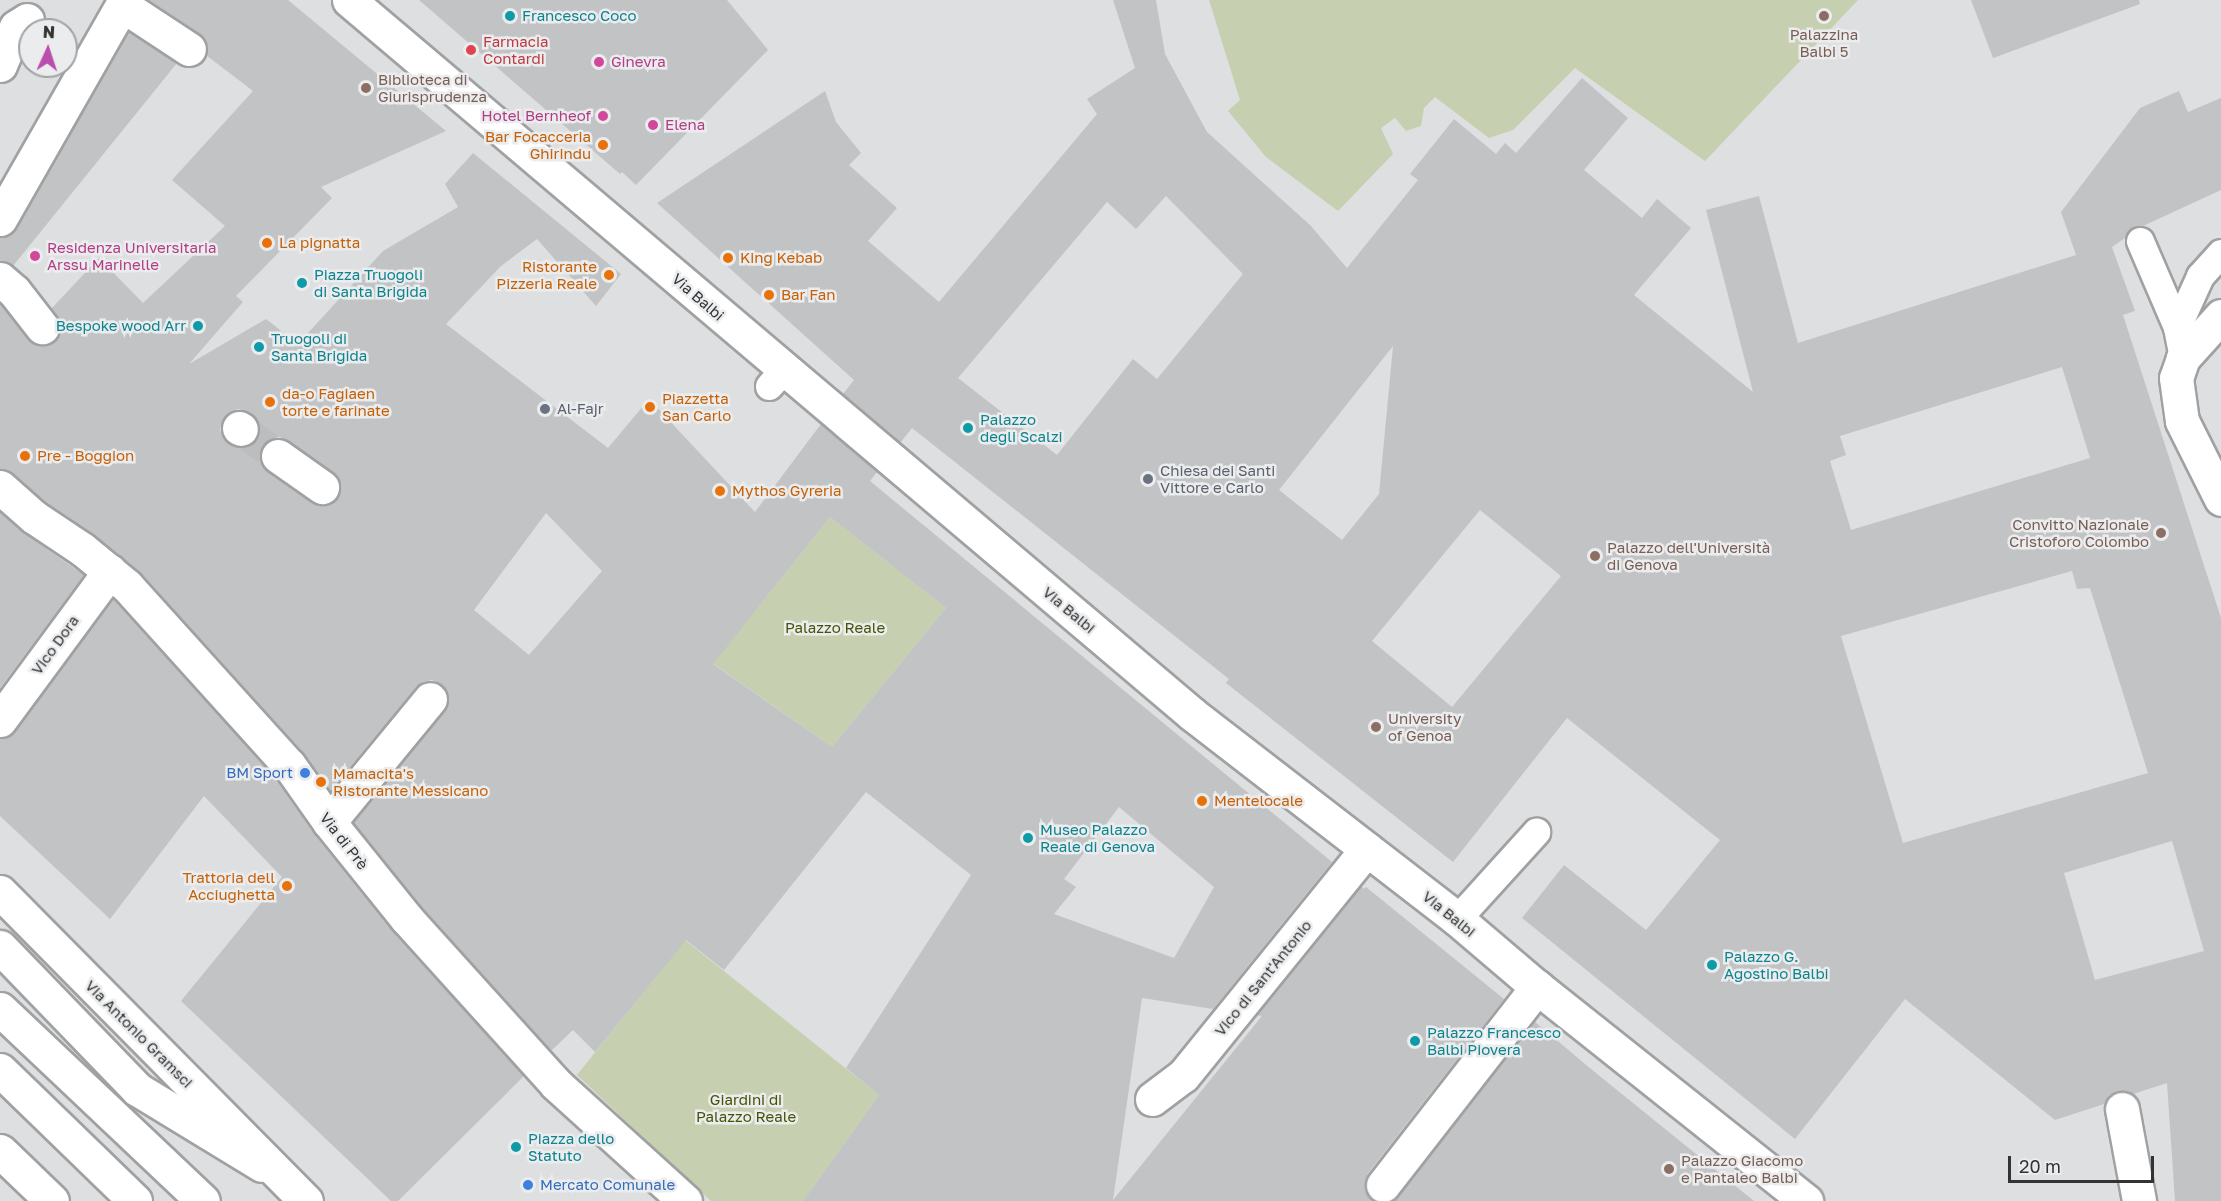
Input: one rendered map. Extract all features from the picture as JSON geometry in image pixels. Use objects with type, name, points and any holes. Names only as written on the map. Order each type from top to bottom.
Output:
[{"type":"main road","name":"Via Balbi","points":[[349,0],[477,106],[776,378],[1192,714],[1457,919],[1537,987],[1806,1201]]},
{"type":"main road","points":[[0,219],[122,5],[189,49]]},
{"type":"main road","points":[[0,65],[18,26]]},
{"type":"main road","points":[[0,279],[14,291],[42,327]]},
{"type":"main road","points":[[2221,316],[2180,343],[2176,378],[2182,421],[2221,499]]},
{"type":"main road","points":[[278,456],[322,487]]},
{"type":"main road","name":"Via di Prè","points":[[0,487],[34,517],[110,571],[186,650],[288,765],[328,822],[407,919],[556,1084],[685,1201]]},
{"type":"main road","name":"Vico Dora","points":[[0,720],[110,571]]},
{"type":"main road","points":[[328,822],[430,699]]},
{"type":"main road","name":"Vico di Sant'Antonio","points":[[1152,1099],[1183,1076],[1367,849]]},
{"type":"main road","name":"Via Antonio Gramsci","points":[[0,892],[306,1201]]},
{"type":"main road","name":"Via Antonio Gramsci","points":[[0,947],[137,1089],[279,1175]]},
{"type":"main road","points":[[1383,1185],[1537,987]]},
{"type":"main road","points":[[0,1009],[202,1201]]},
{"type":"main road","points":[[0,1070],[135,1201]]},
{"type":"main road","points":[[2122,1109],[2139,1201]]},
{"type":"main road","points":[[0,1150],[52,1201]]},
{"type":"lane","points":[[2140,242],[2180,343]]},
{"type":"lane","points":[[2180,343],[2200,276],[2221,254]]},
{"type":"lane","points":[[1457,919],[1536,832]]},
{"type":"green space","points":[[1209,0],[1858,0],[1705,161],[1575,68],[1513,130],[1489,138],[1435,97],[1424,108],[1421,126],[1406,131],[1395,118],[1381,128],[1393,154],[1338,211],[1266,157],[1228,111],[1240,100]]},
{"type":"green space","name":"Palazzo Reale","points":[[830,517],[946,608],[832,747],[701,655],[756,610]]},
{"type":"green space","name":"Giardini di Palazzo Reale","points":[[685,940],[879,1095],[803,1201],[711,1201],[577,1075]]},
{"type":"building","points":[[149,0],[288,0],[446,131],[321,187],[332,198],[236,296],[243,302],[189,364],[266,319],[298,344],[383,251],[458,207],[445,184],[473,153],[621,274],[596,306],[537,239],[501,266],[446,324],[608,448],[649,399],[755,512],[821,424],[877,472],[870,481],[1332,862],[1213,1009],[1142,998],[1113,1200],[1262,1016],[1256,1015],[1361,886],[1364,889],[1366,887],[1504,999],[1368,1173],[1365,1191],[1374,1201],[803,1201],[879,1095],[846,1068],[971,875],[866,792],[724,970],[686,940],[595,1052],[573,1030],[552,1050],[550,1049],[421,907],[353,822],[444,711],[449,701],[448,693],[442,685],[432,680],[416,687],[330,791],[303,752],[141,573],[94,535],[45,502],[12,473],[0,469],[0,304],[28,339],[36,345],[45,345],[54,341],[60,333],[60,324],[51,309],[99,258],[143,303],[225,226],[172,180],[253,91],[206,55],[206,41],[200,34]],"holes":[[[238,409],[250,413],[257,419],[260,427],[257,438],[251,445],[243,448],[230,444],[223,438],[220,430],[223,419],[229,412]],[[280,437],[333,472],[341,488],[337,498],[321,506],[312,503],[267,471],[261,463],[259,454],[262,446],[271,439]],[[546,513],[602,571],[529,655],[474,610]],[[830,517],[946,608],[832,747],[713,664]],[[1119,807],[1214,887],[1174,958],[1054,914],[1076,887],[1064,879]]]},
{"type":"building","points":[[419,0],[727,0],[768,50],[636,185],[622,172],[620,174]]},
{"type":"building","points":[[1113,0],[1156,0],[1165,54],[1207,132],[1310,225],[1347,268],[1418,180],[1410,174],[1454,119],[1496,154],[1505,143],[1516,153],[1582,78],[1628,118],[1584,170],[1642,218],[1657,199],[1691,228],[1634,295],[1753,392],[1706,210],[1759,196],[1798,343],[2076,255],[2061,212],[2140,108],[2179,91],[2188,112],[2221,98],[2221,190],[2143,226],[2133,227],[2125,238],[2112,247],[2135,311],[2123,315],[2221,618],[2221,1201],[2175,1201],[2167,1083],[2133,1094],[2118,1091],[2109,1095],[2104,1104],[2055,1120],[1905,999],[1795,1139],[1522,918],[1564,865],[1646,930],[1720,840],[1567,718],[1453,862],[1226,683],[1229,679],[912,428],[900,443],[843,394],[854,380],[657,203],[825,91],[836,122],[861,153],[849,165],[897,208],[868,241],[939,302],[1097,114],[1087,99],[1135,68]],"holes":[[[1166,196],[1243,274],[1157,379],[1133,359],[1057,455],[958,378],[1107,202],[1136,229]],[[1393,346],[1379,494],[1342,540],[1279,490]],[[2062,367],[2090,458],[1851,530],[1830,461],[1846,455],[1840,436]],[[1480,510],[1561,576],[1452,707],[1372,641]],[[2072,571],[2077,589],[2090,588],[2148,773],[1903,843],[1841,636]],[[2172,841],[2204,951],[2095,980],[2064,873]]]},
{"type":"building","points":[[1971,0],[2139,0],[2140,4],[1993,58]]},
{"type":"building","points":[[128,32],[177,63],[13,266],[0,261],[0,238],[9,235],[16,228]]},
{"type":"building","points":[[0,512],[24,533],[84,575],[0,688]]},
{"type":"building","points":[[113,599],[274,777],[314,834],[392,931],[524,1076],[398,1201],[391,1201],[181,1001],[282,877],[204,796],[110,919],[0,816],[0,738],[8,737],[15,731]]},
{"type":"building","points":[[1534,1021],[1591,1069],[1754,1201],[1392,1201]]},
{"type":"tunnel","points":[[241,429],[278,456]]},
{"type":"place","name":"Francesco Coco","points":[[510,16]]},
{"type":"place","name":"Palazzina Balbi 5","points":[[1824,16]]},
{"type":"place","name":"Farmacia Contardi","points":[[471,50]]},
{"type":"place","name":"Ginevra","points":[[599,62]]},
{"type":"place","name":"Biblioteca di Giurisprudenza","points":[[366,88]]},
{"type":"place","name":"Hotel Bernheof","points":[[603,116]]},
{"type":"place","name":"Elena","points":[[653,125]]},
{"type":"place","name":"Bar Focacceria Ghirindu","points":[[603,145]]},
{"type":"place","name":"La pignatta","points":[[267,243]]},
{"type":"place","name":"Residenza Universitaria Arssu Marinelle","points":[[35,256]]},
{"type":"place","name":"King Kebab","points":[[728,258]]},
{"type":"place","name":"Ristorante Pizzeria Reale","points":[[609,275]]},
{"type":"place","name":"Piazza Truogoli di Santa Brigida","points":[[302,283]]},
{"type":"place","name":"Bar Fan","points":[[769,295]]},
{"type":"place","name":"Bespoke wood Arr","points":[[198,326]]},
{"type":"place","name":"Truogoli di Santa Brigida","points":[[259,347]]},
{"type":"place","name":"da-o Fagiaen torte e farinate","points":[[270,402]]},
{"type":"place","name":"Piazzetta San Carlo","points":[[650,407]]},
{"type":"place","name":"Al-Fajr","points":[[545,409]]},
{"type":"place","name":"Palazzo degli Scalzi","points":[[968,428]]},
{"type":"place","name":"Pre - Boggion","points":[[25,456]]},
{"type":"place","name":"Chiesa dei Santi Vittore e Carlo","points":[[1148,479]]},
{"type":"place","name":"Mythos Gyreria","points":[[720,491]]},
{"type":"place","name":"Convitto Nazionale Cristoforo Colombo","points":[[2161,533]]},
{"type":"place","name":"Palazzo dell'Università di Genova","points":[[1595,556]]},
{"type":"place","name":"University of Genoa","points":[[1376,727]]},
{"type":"place","name":"BM Sport","points":[[305,773]]},
{"type":"place","name":"Mamacita's Ristorante Messicano","points":[[321,782]]},
{"type":"place","name":"Mentelocale","points":[[1202,801]]},
{"type":"place","name":"Museo Palazzo Reale di Genova","points":[[1028,838]]},
{"type":"place","name":"Trattoria dell Acciughetta","points":[[287,886]]},
{"type":"place","name":"Palazzo G. Agostino Balbi","points":[[1712,965]]},
{"type":"place","name":"Palazzo Francesco Balbi Piovera","points":[[1415,1041]]},
{"type":"place","name":"Piazza dello Statuto","points":[[516,1147]]},
{"type":"place","name":"Palazzo Giacomo e Pantaleo Balbi","points":[[1669,1169]]},
{"type":"place","name":"Mercato Comunale","points":[[528,1185]]}]
